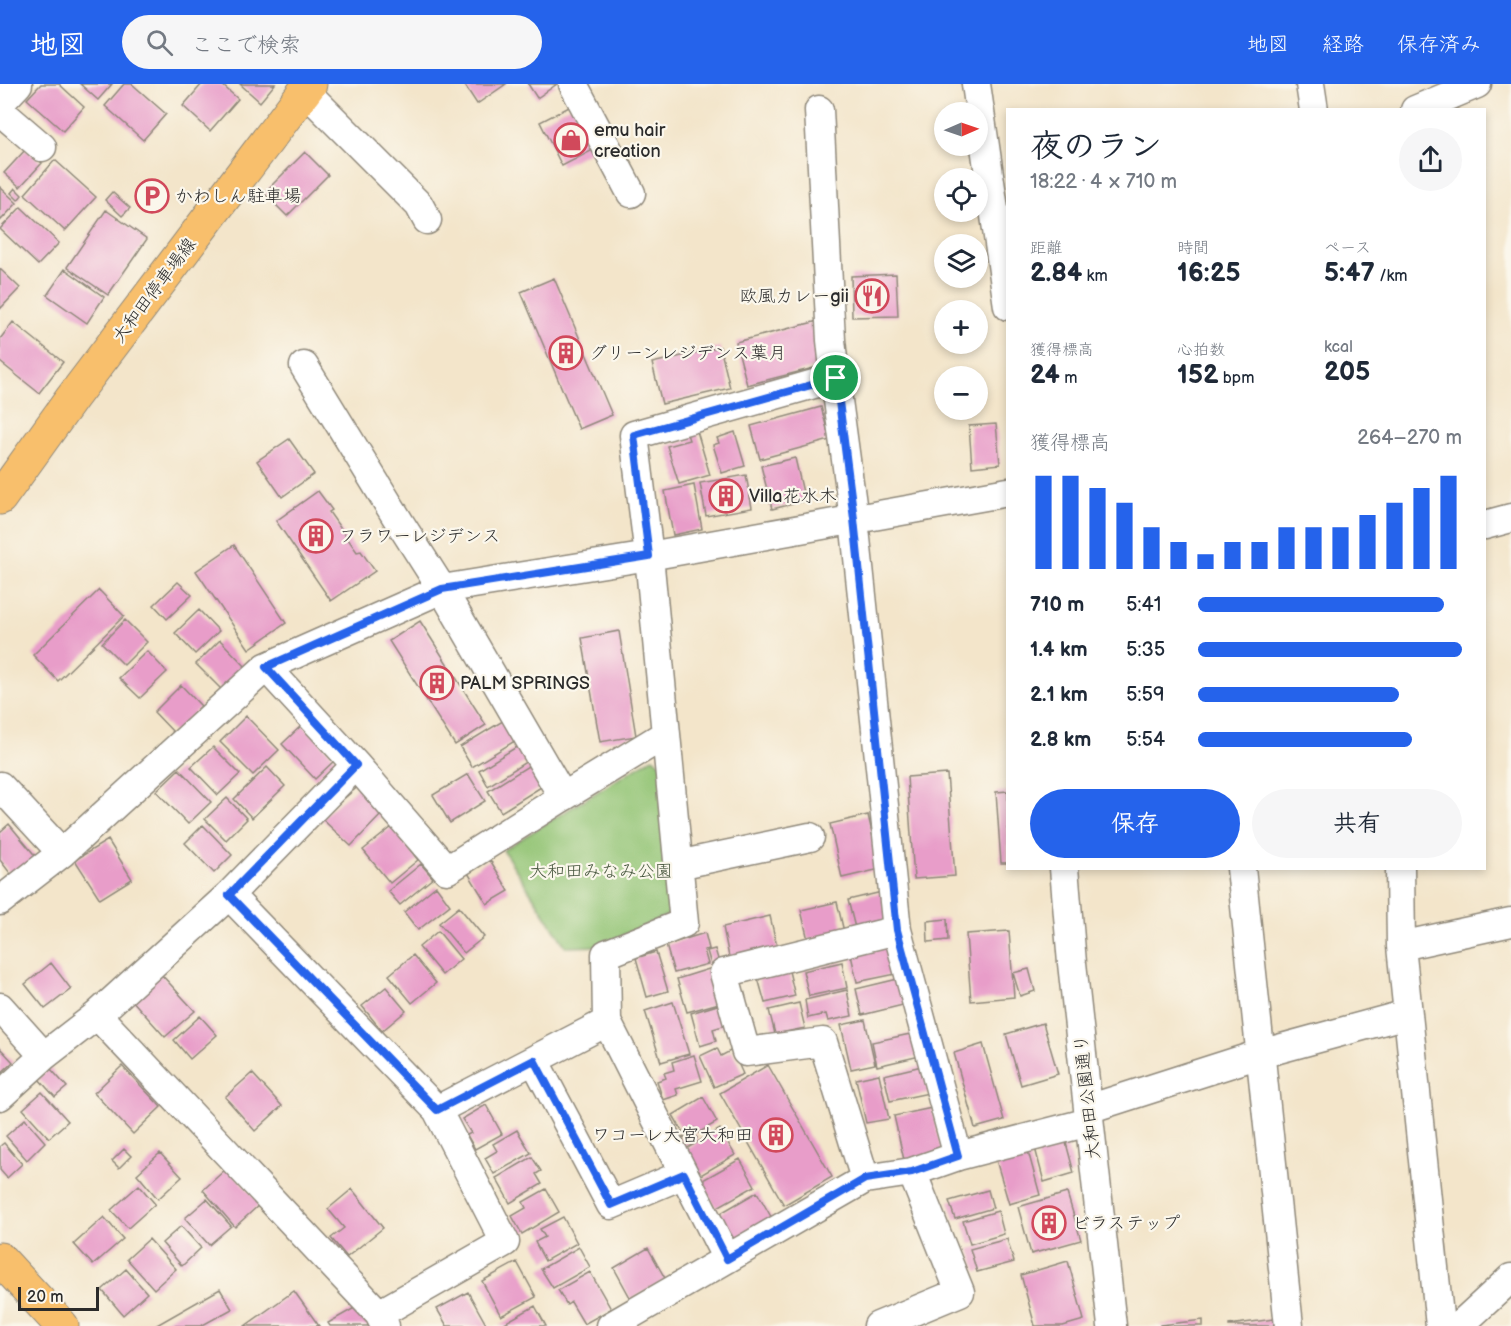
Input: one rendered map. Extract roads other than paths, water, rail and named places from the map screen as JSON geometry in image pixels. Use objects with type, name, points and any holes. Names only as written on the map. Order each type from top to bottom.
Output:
[{"type":"main road","name":"大和田停車場線","points":[[0,498],[72,398],[308,87]]},
{"type":"main road","points":[[0,1259],[62,1326]]},
{"type":"street","points":[[0,103],[18,84]]},
{"type":"street","points":[[573,84],[631,193]]},
{"type":"street","points":[[976,84],[1006,292]]},
{"type":"street","points":[[1310,84],[1314,108]]},
{"type":"street","points":[[1420,108],[1477,84]]},
{"type":"street","points":[[308,87],[419,206],[428,220]]},
{"type":"street","points":[[819,110],[831,340],[854,519],[897,930],[958,1156]]},
{"type":"street","points":[[0,111],[42,147]]},
{"type":"street","points":[[304,366],[442,589],[563,797]]},
{"type":"street","points":[[727,1259],[607,1022],[606,954],[684,923],[649,556],[634,435],[836,378]]},
{"type":"street","points":[[0,901],[62,854],[266,667],[442,589],[649,556],[1006,492]]},
{"type":"street","points":[[1486,525],[1511,518]]},
{"type":"street","points":[[266,667],[356,765],[447,870],[666,734]]},
{"type":"street","points":[[0,1096],[44,1056],[97,1015],[229,895],[356,765]]},
{"type":"street","points":[[0,786],[62,854]]},
{"type":"street","points":[[678,865],[810,837]]},
{"type":"street","name":"大和田公園通り","points":[[1064,870],[1088,1116],[1112,1326]]},
{"type":"street","points":[[1241,870],[1288,1326]]},
{"type":"street","points":[[1400,870],[1401,946],[1440,1326]]},
{"type":"street","points":[[97,1015],[382,1320],[505,1242],[437,1110],[229,895]]},
{"type":"street","points":[[1401,946],[1511,922]]},
{"type":"street","points":[[865,1179],[822,1042],[746,1052],[724,973],[897,930]]},
{"type":"street","points":[[0,1007],[44,1056]]},
{"type":"street","points":[[623,1323],[727,1259],[865,1179],[912,1172],[1088,1116],[1260,1054],[1407,1014]]},
{"type":"street","points":[[437,1110],[607,1022]]},
{"type":"street","points":[[534,1060],[611,1205],[684,1174]]},
{"type":"street","points":[[878,1326],[960,1292],[912,1172]]},
{"type":"street","points":[[1459,1326],[1511,1278]]},
{"type":"place","name":"emu hair creation","points":[[571,140]]},
{"type":"place","name":"かわしん駐車場","points":[[152,196]]},
{"type":"place","name":"欧風カレーgii","points":[[872,296]]},
{"type":"place","name":"グリーンレジデンス葉月","points":[[566,353]]},
{"type":"place","name":"Villa花水木","points":[[726,496]]},
{"type":"place","name":"フラワーレジデンス","points":[[316,536]]},
{"type":"place","name":"PALM SPRINGS","points":[[437,683]]},
{"type":"place","name":"ワコーレ大宮大和田","points":[[776,1135]]},
{"type":"place","name":"ビラステップ","points":[[1049,1223]]},
{"type":"park label","name":"大和田みなみ公園","points":[[601,871]]}]
